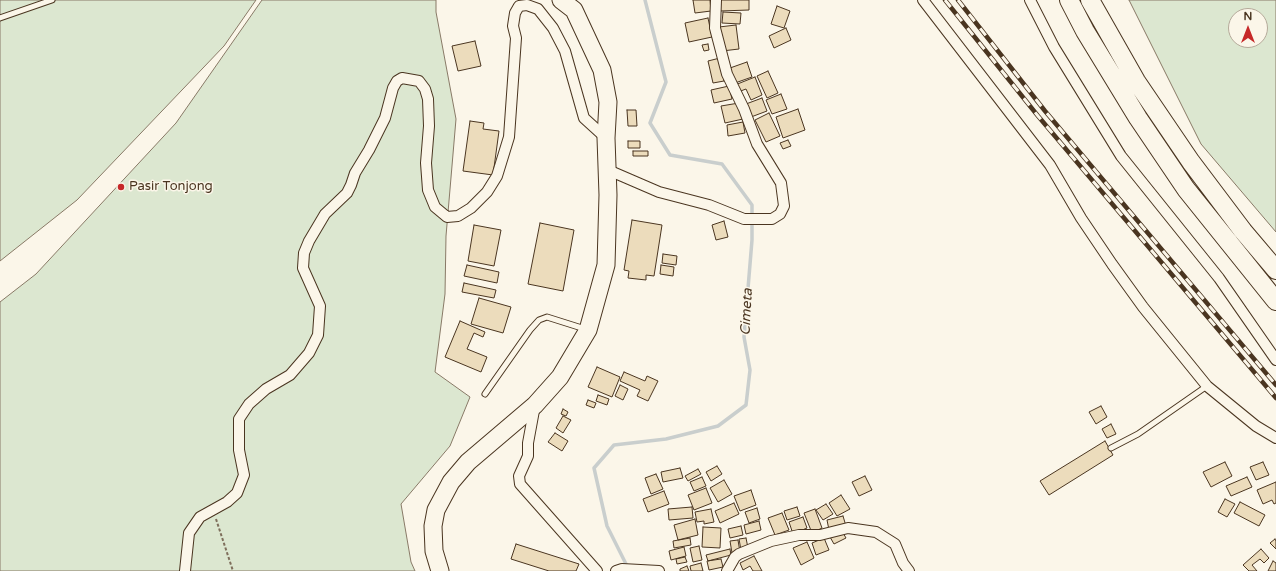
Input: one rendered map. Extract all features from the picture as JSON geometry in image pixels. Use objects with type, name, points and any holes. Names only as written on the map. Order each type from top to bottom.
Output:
[{"type":"highway","points":[[440,571],[434,551],[433,526],[436,510],[450,482],[468,462],[535,405],[560,378],[588,330],[606,265],[608,170],[606,138],[608,102],[602,70],[574,10],[561,0]]},
{"type":"highway","points":[[1069,0],[1112,78],[1186,189],[1276,301]]},
{"type":"highway","points":[[1090,0],[1136,81],[1191,162],[1243,231],[1276,270]]},
{"type":"street","points":[[608,170],[659,192],[708,205],[744,219],[772,219],[780,214],[784,206],[781,183],[757,144],[727,74],[715,28],[716,0]]},
{"type":"street","points":[[923,0],[1050,165],[1081,218],[1143,307],[1207,386],[1256,426],[1276,438]]},
{"type":"street","points":[[1030,0],[1054,47],[1120,156],[1219,278],[1276,360]]},
{"type":"street","points":[[185,571],[189,533],[200,517],[227,502],[237,493],[244,474],[239,450],[239,419],[249,404],[266,389],[290,375],[308,353],[318,335],[320,306],[303,268],[304,253],[308,241],[325,214],[347,193],[355,173],[370,150],[385,118],[393,88],[397,81],[402,78],[419,81],[425,89],[428,100],[430,126],[426,163],[428,190],[435,207],[447,217],[458,216],[471,208],[487,192],[497,176],[509,137],[516,38],[513,26],[519,6],[527,5],[538,9],[553,28],[564,51],[584,118],[606,138]]},
{"type":"street","points":[[535,405],[528,443],[528,456],[519,476],[520,484],[597,571]]},
{"type":"street","points":[[728,571],[735,557],[739,554],[771,541],[799,535],[820,535],[848,528],[876,532],[895,544],[903,564],[909,571]]},
{"type":"street","points":[[619,570],[643,569],[658,571]]},
{"type":"lane","points":[[0,18],[52,0]]},
{"type":"lane","points":[[485,394],[539,320],[547,317],[588,330]]},
{"type":"lane","points":[[1111,448],[1138,434],[1207,386]]},
{"type":"path","points":[[212,510],[233,571]]},
{"type":"green space","points":[[0,0],[256,0],[224,46],[77,200],[0,261]]},
{"type":"green space","points":[[262,0],[436,0],[436,12],[456,119],[446,236],[445,294],[435,372],[470,397],[450,446],[401,504],[411,562],[415,571],[0,571],[0,302],[36,274],[176,123]]},
{"type":"green space","points":[[1129,0],[1276,0],[1276,232],[1201,144]]},
{"type":"building","points":[[693,0],[710,0],[711,11],[695,13]]},
{"type":"building","points":[[719,0],[749,0],[749,10],[720,11]]},
{"type":"building","points":[[777,6],[790,11],[784,28],[771,24]]},
{"type":"building","points":[[723,12],[741,13],[740,24],[722,23]]},
{"type":"building","points":[[708,18],[712,37],[689,42],[685,23]]},
{"type":"building","points":[[736,25],[739,49],[722,51],[719,27]]},
{"type":"building","points":[[786,28],[791,40],[774,48],[769,36]]},
{"type":"building","points":[[475,41],[481,66],[458,71],[452,46]]},
{"type":"building","points":[[708,44],[709,50],[704,51],[702,45]]},
{"type":"building","points":[[720,58],[724,81],[713,83],[708,61]]},
{"type":"building","points":[[747,62],[752,77],[735,83],[730,68]]},
{"type":"building","points":[[768,71],[778,93],[767,98],[757,76]]},
{"type":"building","points":[[755,77],[762,95],[751,100],[746,89],[738,92],[735,85]]},
{"type":"building","points":[[729,86],[732,99],[714,103],[711,90]]},
{"type":"building","points":[[781,94],[787,109],[772,114],[766,100]]},
{"type":"building","points":[[762,98],[767,111],[751,117],[746,104]]},
{"type":"building","points":[[739,103],[743,119],[725,123],[721,106]]},
{"type":"building","points":[[798,109],[805,130],[783,138],[776,117]]},
{"type":"building","points":[[627,110],[636,110],[637,126],[628,126]]},
{"type":"building","points":[[769,113],[780,136],[766,142],[755,120]]},
{"type":"building","points":[[470,121],[484,123],[483,129],[499,131],[493,175],[463,171]]},
{"type":"building","points":[[743,122],[745,133],[728,136],[727,125]]},
{"type":"building","points":[[788,140],[791,146],[783,149],[780,143]]},
{"type":"building","points":[[628,141],[640,141],[640,148],[628,148]]},
{"type":"building","points":[[633,151],[648,151],[648,156],[633,156]]},
{"type":"building","points":[[632,220],[662,225],[654,276],[646,275],[646,280],[628,278],[629,271],[624,270]]},
{"type":"building","points":[[724,221],[728,237],[716,240],[712,225]]},
{"type":"building","points":[[540,223],[574,230],[563,291],[528,284]]},
{"type":"building","points":[[474,225],[501,230],[494,266],[468,261]]},
{"type":"building","points":[[663,254],[677,256],[676,265],[662,263]]},
{"type":"building","points":[[467,265],[499,272],[497,283],[464,276]]},
{"type":"building","points":[[661,265],[674,267],[673,276],[660,274]]},
{"type":"building","points":[[464,283],[496,290],[494,298],[462,292]]},
{"type":"building","points":[[479,298],[511,307],[503,333],[471,324]]},
{"type":"building","points":[[460,321],[485,332],[483,337],[474,333],[467,349],[487,357],[481,372],[445,357]]},
{"type":"building","points":[[597,367],[620,377],[612,397],[588,387]]},
{"type":"building","points":[[624,372],[645,381],[647,376],[658,381],[648,401],[637,396],[640,390],[620,381]]},
{"type":"building","points":[[620,385],[628,389],[623,400],[615,396]]},
{"type":"building","points":[[598,395],[609,399],[607,405],[596,401]]},
{"type":"building","points":[[588,400],[596,403],[594,408],[586,405]]},
{"type":"building","points":[[1101,406],[1107,417],[1096,424],[1089,412]]},
{"type":"building","points":[[563,409],[568,412],[566,416],[561,414]]},
{"type":"building","points":[[563,416],[571,420],[563,433],[556,428]]},
{"type":"building","points":[[1111,424],[1116,434],[1107,438],[1102,429]]},
{"type":"building","points":[[555,433],[568,441],[562,451],[548,442]]},
{"type":"building","points":[[1105,441],[1113,455],[1049,495],[1040,481]]},
{"type":"building","points":[[1225,462],[1232,476],[1211,487],[1203,472]]},
{"type":"building","points":[[1263,462],[1269,475],[1256,480],[1250,467]]},
{"type":"building","points":[[717,466],[722,474],[711,481],[706,472]]},
{"type":"building","points":[[680,468],[683,478],[663,482],[661,472]]},
{"type":"building","points":[[698,469],[701,474],[688,481],[685,476]]},
{"type":"building","points":[[656,474],[663,489],[651,494],[645,478]]},
{"type":"building","points":[[865,476],[872,490],[859,496],[852,482]]},
{"type":"building","points":[[702,477],[706,486],[694,491],[690,482]]},
{"type":"building","points":[[1247,477],[1252,487],[1231,496],[1226,486]]},
{"type":"building","points":[[724,480],[732,494],[718,502],[710,488]]},
{"type":"building","points":[[1276,482],[1276,503],[1274,504],[1272,500],[1263,504],[1257,490]]},
{"type":"building","points":[[706,488],[712,503],[694,510],[688,495]]},
{"type":"building","points":[[751,490],[756,505],[740,511],[734,496]]},
{"type":"building","points":[[664,491],[669,504],[648,512],[643,499]]},
{"type":"building","points":[[841,495],[850,509],[837,516],[829,503]]},
{"type":"building","points":[[1225,499],[1235,504],[1227,517],[1218,512]]},
{"type":"building","points":[[1240,502],[1265,515],[1259,526],[1234,513]]},
{"type":"building","points":[[734,503],[739,514],[720,523],[715,511]]},
{"type":"building","points":[[826,504],[833,514],[823,520],[816,510]]},
{"type":"building","points":[[692,507],[693,518],[669,520],[668,509]]},
{"type":"building","points":[[797,507],[800,516],[787,520],[784,511]]},
{"type":"building","points":[[757,508],[760,519],[749,523],[745,512]]},
{"type":"building","points":[[711,509],[714,522],[704,524],[704,521],[697,522],[695,512]]},
{"type":"building","points":[[815,509],[822,528],[812,533],[804,513]]},
{"type":"building","points":[[782,513],[789,530],[775,535],[768,518]]},
{"type":"building","points":[[843,516],[846,526],[829,530],[827,520]]},
{"type":"building","points":[[803,517],[807,528],[793,534],[789,522]]},
{"type":"building","points":[[695,519],[698,535],[678,540],[674,525]]},
{"type":"building","points":[[759,521],[761,530],[746,534],[744,525]]},
{"type":"building","points":[[741,526],[743,535],[730,538],[728,529]]},
{"type":"building","points":[[703,527],[721,528],[720,548],[702,547]]},
{"type":"building","points":[[842,531],[846,538],[834,544],[830,537]]},
{"type":"building","points":[[690,538],[691,545],[674,548],[673,541]]},
{"type":"building","points":[[746,538],[748,548],[741,550],[739,539]]},
{"type":"building","points":[[824,538],[829,550],[816,555],[812,543]]},
{"type":"building","points":[[1275,539],[1276,541],[1276,549],[1270,543]]},
{"type":"building","points":[[738,540],[740,552],[732,553],[730,541]]},
{"type":"building","points":[[807,542],[814,558],[801,565],[793,548]]},
{"type":"building","points":[[516,544],[579,564],[576,571],[549,571],[511,559]]},
{"type":"building","points":[[699,546],[702,560],[693,562],[690,548]]},
{"type":"building","points":[[684,547],[686,556],[671,560],[669,551]]},
{"type":"building","points":[[730,549],[731,555],[708,561],[706,555]]},
{"type":"building","points":[[1261,549],[1269,558],[1264,563],[1260,559],[1252,565],[1257,571],[1249,571],[1243,565]]},
{"type":"building","points":[[754,556],[762,571],[753,571],[750,566],[743,570],[740,563]]},
{"type":"building","points":[[685,557],[687,562],[677,564],[676,559]]},
{"type":"building","points":[[721,559],[723,567],[709,570],[707,561]]},
{"type":"building","points":[[1273,561],[1276,563],[1276,571],[1268,571]]},
{"type":"building","points":[[701,563],[703,571],[691,571],[690,566]]},
{"type":"building","points":[[687,566],[689,571],[680,571],[680,569]]},
{"type":"waterway","name":"Cimeta","points":[[628,568],[607,526],[594,468],[614,445],[666,439],[718,426],[746,405],[750,370],[744,337],[752,240],[752,205],[722,164],[670,155],[650,123],[666,82],[645,0]]},
{"type":"railway","points":[[945,0],[1038,116],[1276,398]]},
{"type":"railway","points":[[958,0],[1045,111],[1276,385]]},
{"type":"place","name":"Pasir Tonjong","points":[[121,187]]}]
